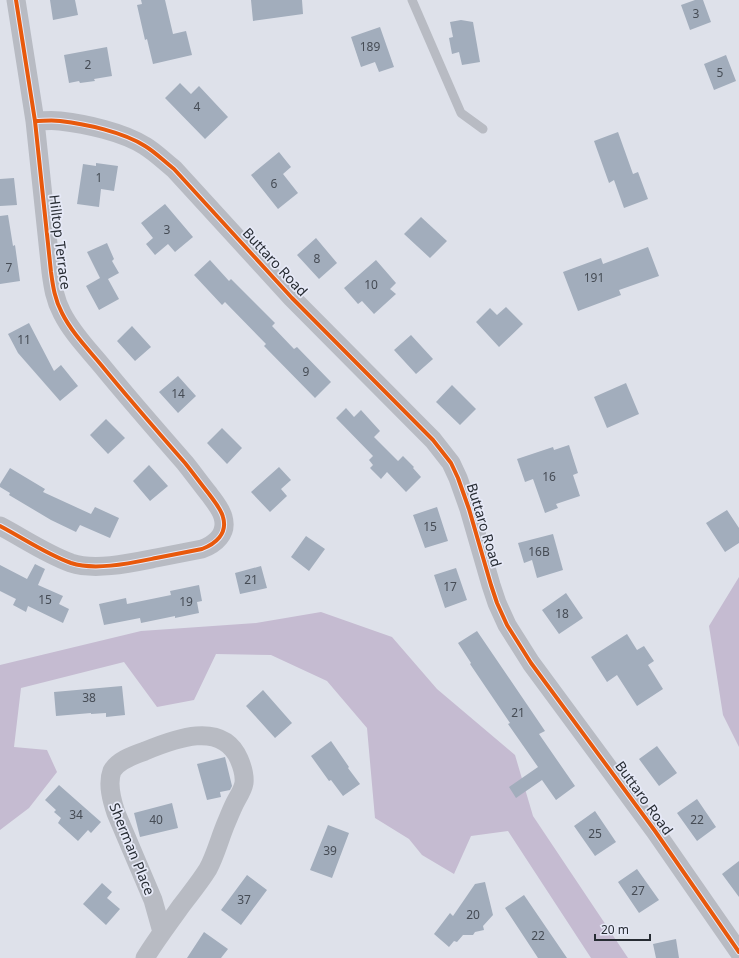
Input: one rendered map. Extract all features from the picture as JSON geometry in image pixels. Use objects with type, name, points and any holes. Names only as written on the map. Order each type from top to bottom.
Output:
[{"type":"street","name":"Hilltop Terrace","points":[[0,526],[57,557],[72,563],[88,566],[130,563],[202,549],[216,542],[224,528],[222,514],[215,503],[193,473],[132,403],[75,334],[62,314],[55,297],[35,121],[16,0]]},
{"type":"street","name":"Buttaro Road","points":[[35,121],[76,123],[127,136],[145,146],[174,168],[292,298],[433,440],[451,463],[458,478],[469,509],[497,603],[511,631],[531,663],[655,831],[739,952]]},
{"type":"street","name":"Sherman Place","points":[[144,958],[207,870],[226,822],[243,789],[244,782],[242,767],[236,754],[231,747],[214,737],[196,735],[151,748],[124,760],[116,766],[112,773],[110,787],[112,801],[153,900],[162,932]]},
{"type":"lane","points":[[412,0],[461,113],[483,129]]},
{"type":"shaded area","points":[[739,577],[739,747],[723,715],[709,626]]},
{"type":"shaded area","points":[[321,612],[392,637],[437,689],[515,755],[533,816],[628,958],[591,958],[508,831],[471,836],[454,874],[422,855],[409,839],[375,818],[367,728],[327,681],[271,655],[216,654],[194,700],[157,707],[124,662],[21,688],[14,747],[47,750],[57,772],[29,808],[0,830],[0,665],[141,631],[256,623]]},
{"type":"building","points":[[50,0],[75,0],[78,15],[53,20]]},
{"type":"building","points":[[141,0],[165,0],[173,34],[186,31],[192,55],[153,64],[147,39],[145,40],[137,5],[142,4]]},
{"type":"building","points":[[251,0],[302,0],[303,14],[253,21]]},
{"type":"building","points":[[695,0],[703,0],[711,22],[690,30],[681,5]]},
{"type":"building","points":[[461,20],[473,22],[480,62],[462,65],[459,52],[452,54],[449,38],[453,37],[450,22]]},
{"type":"building","points":[[380,27],[394,67],[379,72],[375,62],[361,67],[351,37]]},
{"type":"building","points":[[107,47],[112,76],[94,79],[95,81],[80,83],[79,81],[69,83],[64,55]]},
{"type":"building","points":[[726,55],[736,81],[714,90],[704,64]]},
{"type":"building","points":[[180,83],[191,94],[199,86],[228,117],[205,139],[165,98]]},
{"type":"building","points":[[618,132],[633,174],[638,172],[648,199],[624,208],[614,180],[609,183],[594,141]]},
{"type":"building","points":[[279,152],[291,167],[283,174],[298,193],[278,209],[251,175]]},
{"type":"building","points":[[96,163],[118,166],[114,191],[101,189],[99,207],[77,204],[83,164],[96,166]]},
{"type":"building","points":[[14,178],[17,205],[0,206],[0,179]]},
{"type":"building","points":[[165,204],[193,237],[175,252],[168,244],[155,255],[146,244],[153,238],[141,223]]},
{"type":"building","points":[[8,215],[13,246],[15,245],[20,281],[0,284],[0,216]]},
{"type":"building","points":[[421,217],[447,241],[430,258],[404,234]]},
{"type":"building","points":[[316,238],[337,263],[319,279],[297,255]]},
{"type":"building","points":[[107,243],[114,259],[112,261],[119,273],[108,279],[119,299],[99,310],[86,286],[100,278],[87,252]]},
{"type":"building","points":[[648,247],[659,276],[619,290],[621,295],[578,311],[563,272],[601,258],[603,264]]},
{"type":"building","points":[[210,260],[229,281],[231,279],[275,323],[272,326],[294,349],[297,347],[331,382],[315,398],[264,346],[266,344],[225,302],[222,305],[194,275]]},
{"type":"building","points":[[376,260],[396,283],[390,289],[396,294],[374,314],[362,301],[358,304],[344,288]]},
{"type":"building","points":[[506,307],[523,324],[499,347],[476,322],[490,308],[497,315]]},
{"type":"building","points":[[29,323],[54,371],[61,365],[78,386],[60,401],[18,353],[8,334]]},
{"type":"building","points":[[132,326],[151,347],[135,361],[117,341]]},
{"type":"building","points":[[411,335],[433,359],[416,374],[394,350]]},
{"type":"building","points":[[178,376],[196,396],[178,413],[159,392]]},
{"type":"building","points":[[626,383],[639,414],[607,428],[594,397]]},
{"type":"building","points":[[452,385],[476,409],[460,425],[436,402]]},
{"type":"building","points":[[346,408],[354,417],[361,410],[380,431],[374,437],[398,461],[403,456],[414,467],[413,468],[421,477],[406,492],[387,472],[381,479],[370,468],[373,465],[369,460],[373,456],[336,418]]},
{"type":"building","points":[[106,419],[125,438],[108,454],[90,435]]},
{"type":"building","points":[[222,428],[242,448],[227,464],[207,443]]},
{"type":"building","points":[[569,445],[578,473],[573,475],[580,496],[556,504],[558,508],[545,513],[533,479],[525,482],[517,459],[553,447],[554,450]]},
{"type":"building","points":[[149,465],[168,486],[150,501],[133,481]]},
{"type":"building","points":[[279,467],[291,480],[281,489],[287,496],[270,512],[251,492]]},
{"type":"building","points":[[10,468],[45,489],[43,492],[91,514],[95,507],[119,518],[110,538],[80,525],[76,532],[51,520],[9,495],[10,493],[0,487],[0,484]]},
{"type":"building","points":[[437,507],[448,541],[425,548],[413,515]]},
{"type":"building","points":[[727,510],[739,528],[739,543],[725,552],[706,523]]},
{"type":"building","points":[[553,534],[563,570],[537,578],[532,560],[524,563],[518,543]]},
{"type":"building","points":[[306,536],[325,549],[309,571],[291,557]]},
{"type":"building","points":[[35,564],[45,569],[38,585],[63,596],[59,604],[69,609],[63,623],[28,606],[26,612],[13,605],[16,599],[0,591],[0,565],[27,579]]},
{"type":"building","points":[[261,566],[267,588],[240,594],[235,573]]},
{"type":"building","points":[[456,568],[467,600],[445,608],[434,575]]},
{"type":"building","points":[[199,585],[202,601],[197,602],[199,613],[141,623],[140,618],[104,625],[99,604],[126,598],[127,604],[171,595],[170,591]]},
{"type":"building","points":[[566,593],[583,618],[559,634],[542,610]]},
{"type":"building","points":[[477,631],[545,731],[539,734],[575,786],[556,800],[542,780],[516,798],[509,787],[538,767],[508,724],[510,723],[470,664],[471,663],[458,643]]},
{"type":"building","points":[[627,634],[637,650],[644,646],[654,661],[648,665],[663,689],[637,706],[617,675],[607,682],[591,657]]},
{"type":"building","points":[[122,686],[125,715],[106,717],[106,713],[91,713],[56,716],[54,692]]},
{"type":"building","points":[[263,690],[292,723],[275,738],[246,706]]},
{"type":"building","points":[[331,741],[360,784],[343,796],[331,780],[329,781],[311,756]]},
{"type":"building","points":[[657,746],[677,773],[659,786],[639,759]]},
{"type":"building","points":[[225,757],[232,786],[230,790],[220,792],[221,797],[207,800],[197,764]]},
{"type":"building","points":[[59,785],[101,822],[91,833],[88,830],[78,841],[58,823],[61,818],[54,812],[56,810],[45,800]]},
{"type":"building","points":[[697,799],[716,827],[697,841],[677,813]]},
{"type":"building","points":[[172,803],[178,828],[140,837],[134,813]]},
{"type":"building","points":[[595,811],[616,842],[595,856],[574,826]]},
{"type":"building","points":[[328,825],[349,833],[332,878],[310,870]]},
{"type":"building","points":[[739,861],[739,897],[722,874]]},
{"type":"building","points":[[637,869],[659,900],[639,913],[618,882]]},
{"type":"building","points":[[247,875],[267,890],[241,925],[221,910]]},
{"type":"building","points":[[485,882],[493,915],[483,926],[484,930],[475,932],[473,935],[463,935],[457,942],[454,941],[449,947],[434,934],[450,913],[453,916],[475,884]]},
{"type":"building","points":[[102,883],[112,892],[107,898],[120,909],[106,925],[83,904]]},
{"type":"building","points":[[524,895],[567,958],[538,958],[505,908]]},
{"type":"building","points":[[204,932],[228,949],[221,958],[187,958]]},
{"type":"building","points":[[676,939],[679,958],[656,958],[653,944]]},
{"type":"cycle path","points":[[0,526],[44,551],[71,563],[91,566],[136,562],[202,549],[216,541],[224,528],[221,511],[209,494],[185,463],[80,341],[70,327],[58,303],[51,272],[35,121],[16,0]]},
{"type":"cycle path","points":[[35,121],[60,121],[104,129],[136,141],[149,148],[174,169],[292,298],[433,440],[451,463],[458,478],[469,509],[491,585],[507,625],[531,663],[655,831],[739,952]]}]
